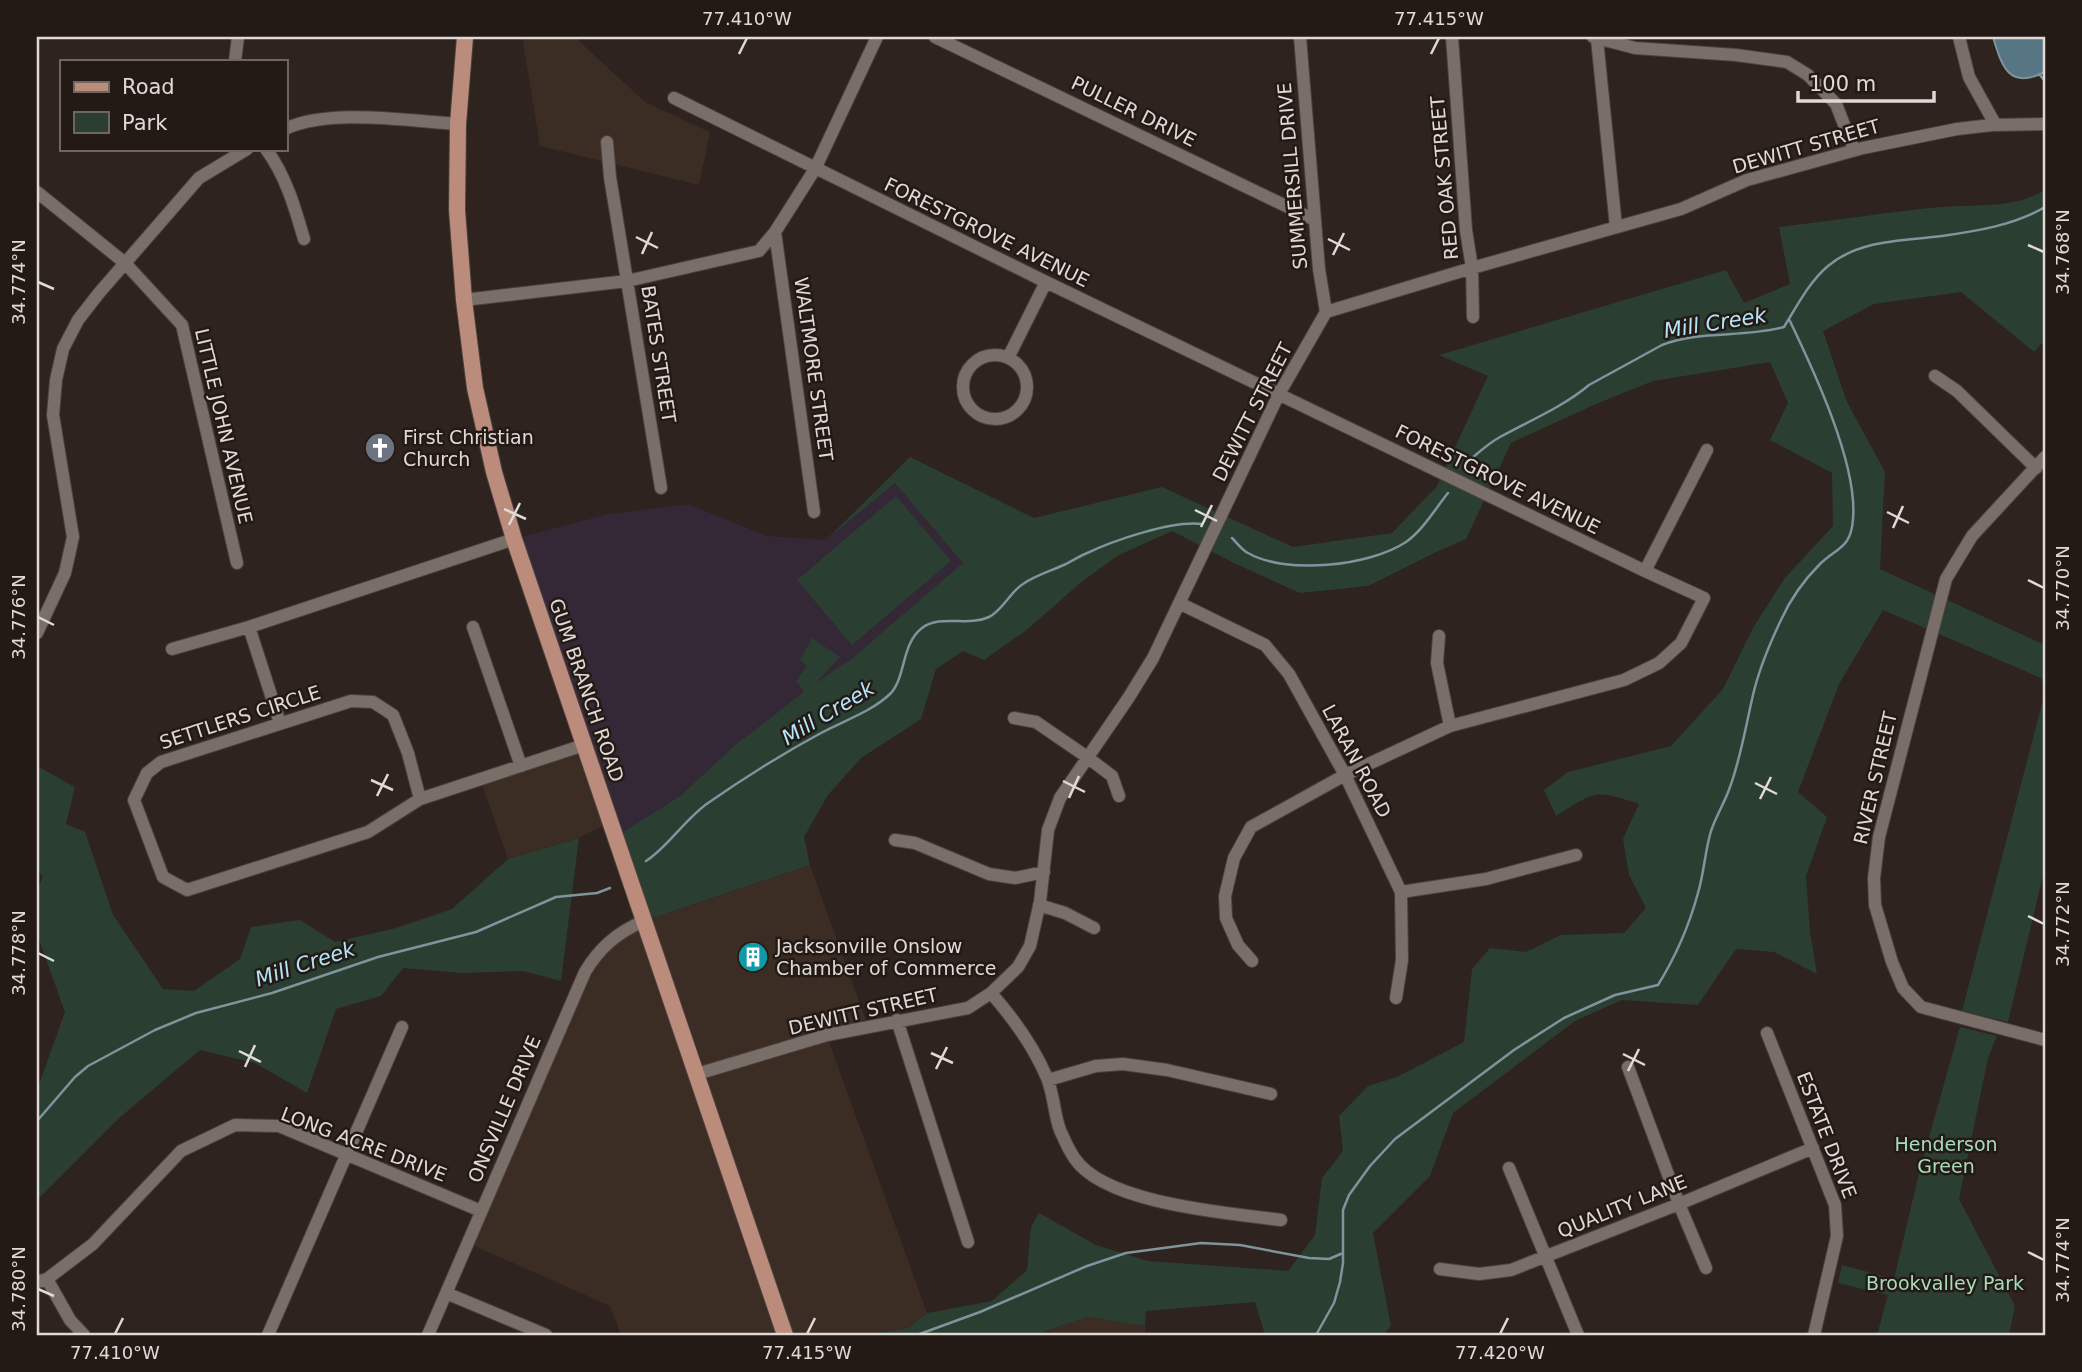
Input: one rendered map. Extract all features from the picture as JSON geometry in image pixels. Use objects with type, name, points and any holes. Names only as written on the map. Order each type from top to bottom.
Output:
[{"type":"main road","name":"GUM BRANCH ROAD","points":[[465,37],[458,124],[457,210],[464,300],[478,400],[494,472],[514,539],[785,1335]]},
{"type":"street","points":[[234,60],[238,37]]},
{"type":"street","points":[[464,300],[628,281],[759,251],[775,232],[815,169],[877,37]]},
{"type":"street","name":"PULLER DRIVE","points":[[935,37],[1315,220]]},
{"type":"street","name":"SUMMERSILL DRIVE","points":[[1300,37],[1319,269],[1326,312]]},
{"type":"street","name":"RED OAK STREET","points":[[1452,37],[1466,230],[1472,268],[1473,317]]},
{"type":"street","points":[[1959,37],[1969,77],[1995,124]]},
{"type":"street","points":[[1616,227],[1595,38],[1635,48],[1736,55],[1787,62],[1808,75],[1836,104],[1854,150]]},
{"type":"street","name":"FORESTGROVE AVENUE","points":[[674,98],[1046,282],[1704,597],[1681,643],[1659,663],[1624,680],[1450,726],[1345,775],[1251,827],[1234,858],[1225,896],[1226,918],[1238,945],[1252,961]]},
{"type":"street","points":[[287,128],[302,121],[334,117],[458,124]]},
{"type":"street","name":"DEWITT STREET","points":[[697,1074],[827,1035],[968,1008],[991,993],[1018,967],[1030,946],[1039,905],[1048,830],[1060,798],[1147,668],[1279,394],[1326,312],[1681,209],[1746,180],[1854,150],[1957,129],[1995,124],[2045,124]]},
{"type":"street","name":"BATES STREET","points":[[607,142],[610,177],[661,488]]},
{"type":"street","points":[[37,633],[40,616],[65,573],[73,537],[53,415],[56,380],[64,349],[78,320],[199,178],[245,150]]},
{"type":"street","points":[[267,150],[293,201],[304,239]]},
{"type":"street","name":"LITTLE JOHN AVENUE","points":[[37,192],[125,263],[182,325],[237,563]]},
{"type":"street","name":"WALTMORE STREET","points":[[775,232],[814,512]]},
{"type":"street","points":[[1008,358],[1046,282]]},
{"type":"street","points":[[984,356],[1008,358],[1020,366],[1026,376],[1026,394],[1017,410],[1006,417],[991,419],[979,415],[968,404],[963,381],[973,363],[984,356]]},
{"type":"street","points":[[1935,376],[1957,391],[2036,468]]},
{"type":"street","points":[[1645,571],[1707,450]]},
{"type":"street","name":"RIVER STREET","points":[[2045,457],[1972,536],[1946,579],[1879,837],[1874,878],[1875,905],[1892,962],[1903,988],[1921,1007],[2045,1040]]},
{"type":"street","points":[[172,649],[249,627],[514,539]]},
{"type":"street","name":"LARAN ROAD","points":[[1180,603],[1265,645],[1289,674],[1345,775],[1401,892],[1402,960],[1396,998]]},
{"type":"street","points":[[249,627],[280,723]]},
{"type":"street","points":[[473,627],[521,766]]},
{"type":"street","points":[[1439,636],[1437,663],[1450,726]]},
{"type":"street","name":"SETTLERS CIRCLE","points":[[421,799],[408,753],[393,715],[373,702],[351,701],[161,762],[147,773],[134,800],[163,877],[187,890],[368,832],[421,799],[584,745]]},
{"type":"street","points":[[1014,718],[1036,722],[1087,757],[1112,776],[1119,796]]},
{"type":"street","points":[[895,840],[915,843],[989,874],[1014,878],[1044,872]]},
{"type":"street","points":[[1401,892],[1486,879],[1576,855]]},
{"type":"street","points":[[1039,905],[1065,913],[1094,928]]},
{"type":"street","name":"ONSVILLE DRIVE","points":[[428,1335],[585,972],[609,941],[627,928],[644,921]]},
{"type":"street","points":[[991,993],[1007,1011],[1048,1080],[1060,1129],[1075,1160],[1102,1182],[1181,1207],[1282,1220]]},
{"type":"street","points":[[897,1020],[968,1242]]},
{"type":"street","points":[[268,1335],[402,1027]]},
{"type":"street","name":"ESTATE DRIVE","points":[[1767,1032],[1835,1205],[1837,1236],[1814,1335]]},
{"type":"street","points":[[1048,1080],[1096,1066],[1124,1064],[1167,1070],[1271,1094]]},
{"type":"street","points":[[1628,1067],[1706,1268]]},
{"type":"street","name":"LONG ACRE DRIVE","points":[[42,1280],[93,1244],[181,1151],[235,1125],[279,1126],[481,1211]]},
{"type":"street","name":"QUALITY LANE","points":[[1440,1269],[1479,1274],[1510,1270],[1813,1148]]},
{"type":"street","points":[[1509,1168],[1578,1335]]},
{"type":"street","points":[[42,1280],[84,1335]]},
{"type":"street","points":[[446,1293],[546,1335]]},
{"type":"shaded area","points":[[522,37],[580,37],[579,41],[645,102],[710,132],[699,185],[540,146]]},
{"type":"shaded area","points":[[895,483],[964,563],[851,659],[734,746],[680,796],[615,837],[514,539],[608,514],[688,504],[767,536],[825,540]]},
{"type":"shaded area","points":[[584,745],[610,822],[579,838],[508,859],[479,776]]},
{"type":"shaded area","points":[[810,865],[868,1026],[827,1036],[927,1313],[908,1328],[864,1335],[621,1335],[610,1306],[468,1243],[590,963],[644,921]]},
{"type":"shaded area","points":[[1088,1317],[1145,1326],[1145,1335],[1033,1335]]},
{"type":"green space","points":[[2045,190],[2045,340],[2034,352],[1961,292],[1874,304],[1823,331],[1847,402],[1885,472],[1880,569],[2045,645],[2045,690],[2041,678],[1883,610],[1839,684],[1798,792],[1827,817],[1806,876],[1810,932],[1817,974],[1774,952],[1736,949],[1698,1005],[1622,1000],[1575,1021],[1453,1113],[1430,1176],[1373,1233],[1391,1326],[1383,1335],[1265,1335],[1255,1302],[1146,1311],[1145,1326],[1088,1317],[1033,1335],[864,1335],[908,1328],[927,1313],[992,1301],[1027,1270],[1031,1227],[1039,1213],[1096,1245],[1148,1261],[1288,1271],[1315,1235],[1322,1178],[1343,1151],[1339,1116],[1368,1086],[1397,1077],[1464,1042],[1472,969],[1490,948],[1526,952],[1561,935],[1624,933],[1646,908],[1629,875],[1623,839],[1639,804],[1613,796],[1596,795],[1580,801],[1556,816],[1544,790],[1568,772],[1671,746],[1723,689],[1753,628],[1784,579],[1833,526],[1832,473],[1770,440],[1788,403],[1770,362],[1653,381],[1511,443],[1466,539],[1368,586],[1300,593],[1172,531],[1117,556],[1079,584],[1028,629],[984,660],[963,651],[936,669],[921,719],[861,758],[828,795],[804,837],[810,865],[644,921],[615,837],[680,796],[734,746],[804,692],[796,681],[807,666],[800,660],[812,638],[840,657],[816,683],[851,659],[963,563],[895,483],[826,540],[910,457],[1034,518],[1162,487],[1293,547],[1392,533],[1437,486],[1488,376],[1439,355],[1726,270],[1744,303],[1790,284],[1779,227],[1920,209],[2008,203]]},
{"type":"green space","points":[[896,496],[951,561],[852,645],[797,580]]},
{"type":"green space","points":[[2045,692],[2045,867],[2008,1022],[1962,1011]]},
{"type":"green space","points":[[37,766],[75,787],[66,824],[85,832],[113,915],[163,989],[194,991],[240,959],[251,927],[300,920],[335,942],[396,928],[452,909],[508,859],[579,838],[561,981],[523,971],[463,973],[403,968],[381,996],[336,1009],[307,1093],[255,1063],[200,1050],[118,1119],[37,1200],[37,1090],[65,1012],[37,934],[37,892],[43,876],[37,871]]},
{"type":"green space","name":"Brookvalley Park","points":[[1960,1027],[1997,1036],[1988,1058],[1959,1199],[2015,1306],[2009,1335],[1877,1335],[1888,1295],[1838,1283],[1842,1265],[1894,1279],[1920,1169]]},
{"type":"water","points":[[1993,37],[2045,37],[2045,72],[2033,77],[2015,77],[2004,66]]},
{"type":"waterway","points":[[2039,74],[2045,81]]},
{"type":"waterway","name":"Mill Creek","points":[[1465,464],[1495,440],[1662,345],[1691,337],[1784,327],[1815,279],[1840,257],[1882,243],[1995,226],[2045,207]]},
{"type":"waterway","points":[[1316,1335],[1334,1303],[1340,1282],[1343,1263],[1343,1210],[1349,1195],[1370,1166],[1395,1139],[1514,1050],[1564,1018],[1615,995],[1658,985],[1676,952],[1698,893],[1711,831],[1734,776],[1755,685],[1769,647],[1798,590],[1820,564],[1846,542],[1852,529],[1853,497],[1841,445],[1821,390],[1789,319]]},
{"type":"waterway","name":"Mill Creek","points":[[1232,538],[1248,553],[1264,560],[1305,566],[1350,562],[1371,557],[1406,542],[1448,493]]},
{"type":"waterway","name":"Mill Creek","points":[[646,861],[692,817],[722,794],[763,766],[866,711],[890,694],[899,679],[910,643],[922,628],[937,622],[972,621],[989,617],[1018,587],[1110,543],[1159,528],[1202,524]]},
{"type":"waterway","name":"Mill Creek","points":[[37,1121],[88,1066],[155,1030],[196,1013],[272,993],[378,957],[476,932],[556,897],[597,893],[610,888]]},
{"type":"waterway","points":[[917,1335],[980,1312],[1087,1266],[1126,1253],[1201,1243],[1240,1245],[1309,1258],[1329,1259],[1343,1253]]},
{"type":"place","name":"First Christian Church","points":[[380,448]]},
{"type":"place","name":"Jacksonville Onslow Chamber of Commerce","points":[[753,957]]},
{"type":"park label","name":"Henderson Green","points":[[1946,1155]]}]
